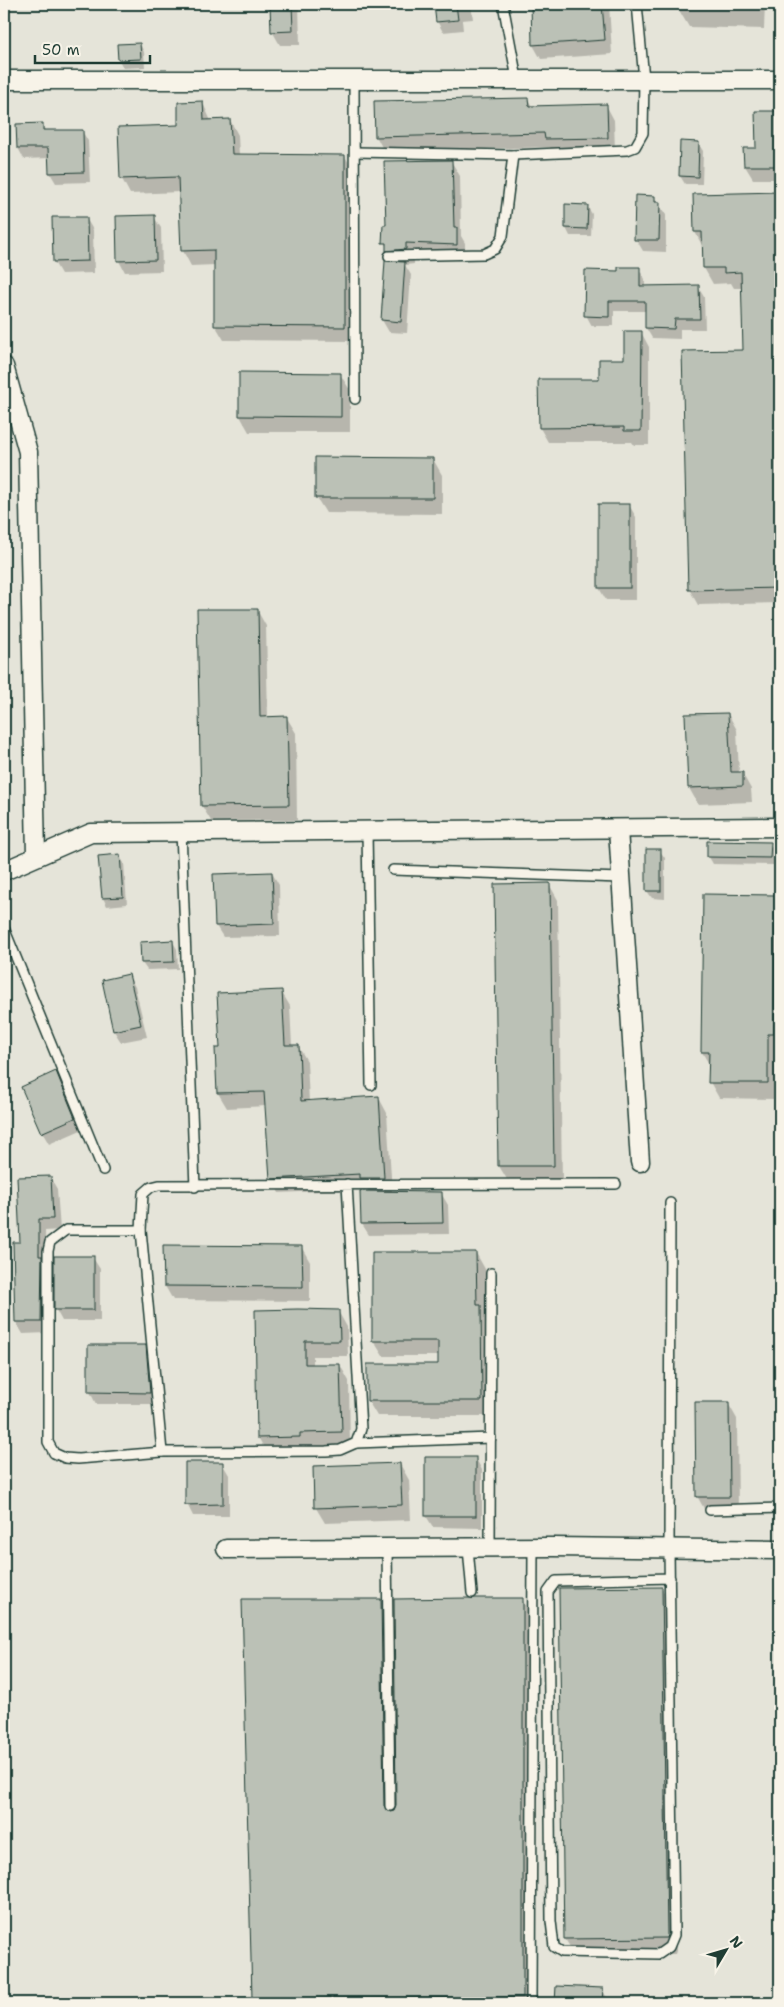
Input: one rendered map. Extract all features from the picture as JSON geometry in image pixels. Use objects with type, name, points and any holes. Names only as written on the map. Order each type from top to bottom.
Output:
[{"type":"street","points":[[4,80],[780,80]]},
{"type":"street","points":[[4,366],[28,452],[36,856]]},
{"type":"street","points":[[4,871],[91,833],[780,828]]},
{"type":"street","points":[[618,829],[640,1162]]},
{"type":"street","points":[[226,1549],[533,1548],[780,1550]]},
{"type":"lane","points":[[503,4],[517,79]]},
{"type":"lane","points":[[354,152],[512,155],[627,150],[635,147],[641,141],[643,134],[644,79],[637,4]]},
{"type":"lane","points":[[354,79],[355,400]]},
{"type":"lane","points":[[389,256],[484,254],[495,249],[503,236],[512,155]]},
{"type":"lane","points":[[181,831],[195,1187]]},
{"type":"lane","points":[[367,831],[371,1085]]},
{"type":"lane","points":[[393,870],[620,878]]},
{"type":"lane","points":[[4,928],[104,1170]]},
{"type":"lane","points":[[347,1184],[361,1429],[356,1443]]},
{"type":"lane","points":[[162,1452],[142,1230],[143,1194],[151,1187],[347,1184],[616,1184]]},
{"type":"lane","points":[[670,1203],[669,1549],[670,1578],[674,1936],[669,1947],[659,1954],[562,1952],[554,1947],[551,1921],[548,1592],[556,1581],[670,1578]]},
{"type":"lane","points":[[142,1230],[66,1230],[50,1242],[48,1250],[48,1442],[54,1454],[78,1459],[162,1452],[326,1452],[340,1450],[356,1443],[491,1438]]},
{"type":"lane","points":[[490,1548],[491,1273]]},
{"type":"lane","points":[[710,1510],[780,1508]]},
{"type":"lane","points":[[387,1548],[390,1806]]},
{"type":"lane","points":[[468,1548],[472,1593]]},
{"type":"lane","points":[[531,2003],[533,1548]]},
{"type":"shaded area","points":[[4,4],[780,4],[780,2003],[4,2003]]},
{"type":"building","points":[[270,4],[292,4],[293,31],[271,32]]},
{"type":"building","points":[[434,4],[456,4],[458,20],[436,22]]},
{"type":"building","points":[[531,4],[602,4],[605,40],[532,45]]},
{"type":"building","points":[[140,43],[141,59],[118,60],[117,44]]},
{"type":"building","points":[[528,98],[529,106],[607,104],[608,138],[545,139],[544,133],[375,137],[374,101]]},
{"type":"building","points":[[203,101],[204,120],[230,119],[232,154],[345,155],[345,327],[214,326],[214,250],[181,251],[178,177],[120,179],[118,127],[178,125],[178,102]]},
{"type":"building","points":[[755,111],[780,111],[780,166],[744,166],[743,148],[756,148]]},
{"type":"building","points":[[43,123],[43,130],[83,130],[84,172],[49,173],[48,148],[17,148],[16,124]]},
{"type":"building","points":[[680,141],[699,142],[698,177],[679,176]]},
{"type":"building","points":[[452,160],[454,227],[457,227],[457,245],[406,243],[406,249],[386,251],[386,243],[382,243],[383,225],[386,225],[384,161]]},
{"type":"building","points":[[780,192],[780,588],[688,590],[682,351],[743,350],[741,272],[724,273],[724,268],[703,268],[702,232],[694,232],[693,194]]},
{"type":"building","points":[[635,195],[655,196],[655,202],[660,202],[659,240],[634,240]]},
{"type":"building","points":[[565,204],[588,205],[587,229],[565,228]]},
{"type":"building","points":[[155,215],[156,260],[117,261],[116,216]]},
{"type":"building","points":[[52,217],[87,217],[88,261],[53,262]]},
{"type":"building","points":[[385,261],[405,262],[401,322],[381,320]]},
{"type":"building","points":[[618,267],[640,267],[640,286],[699,285],[700,319],[675,319],[674,329],[645,328],[645,301],[609,301],[609,317],[584,316],[585,270],[618,271]]},
{"type":"building","points":[[624,331],[642,331],[641,431],[624,431],[624,427],[539,428],[538,379],[599,379],[599,359],[624,359]]},
{"type":"building","points":[[239,372],[341,373],[341,417],[239,416]]},
{"type":"building","points":[[315,457],[433,458],[433,498],[315,498]]},
{"type":"building","points":[[598,504],[630,504],[630,588],[598,588]]},
{"type":"building","points":[[197,609],[258,609],[260,717],[287,716],[289,805],[201,806]]},
{"type":"building","points":[[728,713],[731,772],[743,772],[743,786],[688,788],[685,714]]},
{"type":"building","points":[[707,841],[771,842],[770,858],[707,857]]},
{"type":"building","points":[[646,849],[661,849],[661,891],[646,891]]},
{"type":"building","points":[[120,854],[123,897],[102,898],[98,856]]},
{"type":"building","points":[[272,872],[274,924],[215,926],[213,874]]},
{"type":"building","points":[[550,883],[554,1166],[498,1166],[494,884]]},
{"type":"building","points":[[703,894],[775,895],[774,1034],[768,1034],[768,1083],[708,1083],[709,1052],[701,1052]]},
{"type":"building","points":[[173,940],[174,962],[141,963],[140,942]]},
{"type":"building","points":[[129,974],[141,1025],[113,1031],[102,980]]},
{"type":"building","points":[[282,990],[285,1045],[299,1045],[301,1101],[379,1096],[384,1178],[360,1178],[360,1174],[270,1179],[264,1092],[217,1093],[215,1048],[220,1048],[217,993]]},
{"type":"building","points":[[56,1071],[75,1118],[41,1133],[21,1087]]},
{"type":"building","points":[[51,1176],[53,1219],[39,1219],[39,1256],[42,1256],[41,1322],[15,1322],[13,1242],[20,1242],[17,1177]]},
{"type":"building","points":[[360,1191],[442,1192],[443,1223],[361,1224]]},
{"type":"building","points":[[163,1245],[302,1246],[303,1287],[164,1286]]},
{"type":"building","points":[[372,1252],[476,1252],[477,1305],[481,1305],[482,1401],[367,1401],[367,1364],[438,1364],[438,1341],[372,1341]]},
{"type":"building","points":[[54,1256],[94,1256],[94,1310],[54,1310]]},
{"type":"building","points":[[255,1310],[339,1310],[340,1341],[305,1341],[305,1364],[340,1364],[342,1432],[300,1433],[300,1437],[257,1438]]},
{"type":"building","points":[[88,1345],[146,1345],[150,1393],[88,1392]]},
{"type":"building","points":[[695,1402],[729,1402],[730,1497],[696,1497]]},
{"type":"building","points":[[425,1457],[476,1457],[476,1516],[425,1516]]},
{"type":"building","points":[[185,1462],[223,1462],[223,1504],[185,1505]]},
{"type":"building","points":[[400,1463],[402,1505],[314,1508],[313,1466]]},
{"type":"building","points":[[662,1587],[667,1935],[666,1938],[564,1939],[559,1588]]},
{"type":"building","points":[[523,1598],[523,1997],[252,1999],[242,1599],[381,1599],[384,1806],[390,1812],[394,1811],[396,1806],[394,1599]]},
{"type":"building","points":[[556,1986],[603,1988],[602,2003],[555,2003]]}]
